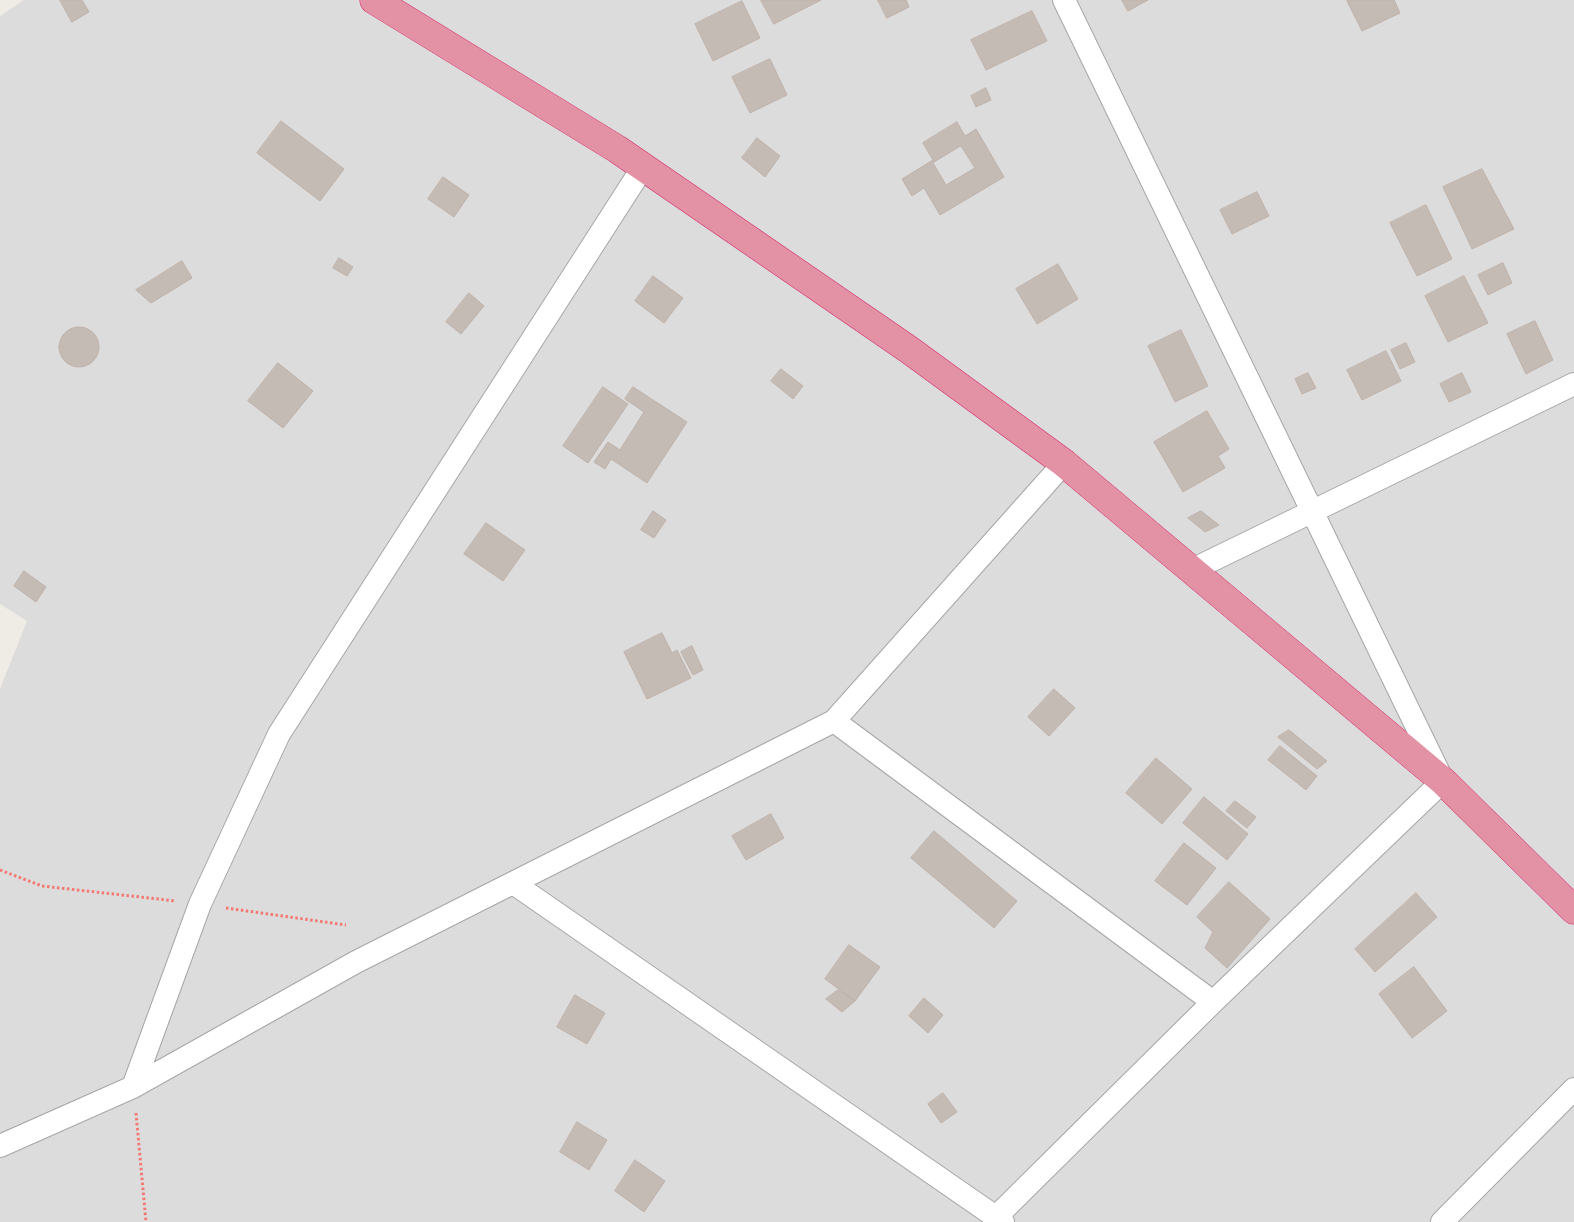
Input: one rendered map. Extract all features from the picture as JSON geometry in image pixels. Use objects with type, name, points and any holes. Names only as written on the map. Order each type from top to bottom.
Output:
[{"type":"highway","points":[[374,0],[617,149],[908,349],[1064,463],[1443,781],[1574,910]]},
{"type":"street","points":[[513,883],[1000,1220],[1213,1002],[1443,781],[1064,0]]},
{"type":"street","points":[[133,1087],[200,904],[279,734],[643,167]]},
{"type":"street","points":[[1192,570],[1574,384]]},
{"type":"street","points":[[0,1146],[133,1087],[356,962],[834,721],[1064,463]]},
{"type":"street","points":[[834,721],[1213,1002]]},
{"type":"street","points":[[1442,1222],[1574,1089]]},
{"type":"path","points":[[133,1087],[146,1222]]},
{"type":"shaded area","points":[[24,0],[1574,0],[1574,1222],[0,1222],[0,689],[27,621],[0,604],[0,16]]},
{"type":"building","points":[[60,0],[82,0],[89,12],[72,22]]},
{"type":"building","points":[[761,0],[821,0],[774,24]]},
{"type":"building","points":[[878,0],[906,0],[909,7],[887,18]]},
{"type":"building","points":[[1122,0],[1148,0],[1128,11]]},
{"type":"building","points":[[1394,0],[1400,13],[1362,31],[1347,1]]},
{"type":"building","points":[[742,1],[760,38],[713,61],[695,24]]},
{"type":"building","points":[[1032,11],[1047,41],[986,70],[971,40]]},
{"type":"building","points":[[770,59],[787,95],[750,113],[732,77]]},
{"type":"building","points":[[986,88],[991,100],[976,107],[971,96]]},
{"type":"building","points":[[281,121],[344,169],[320,201],[257,153]]},
{"type":"building","points":[[957,122],[965,136],[976,129],[1004,177],[940,215],[924,188],[912,196],[902,179],[933,160],[923,143]],"holes":[[[961,146],[975,168],[946,185],[933,163]]]},
{"type":"building","points":[[757,138],[780,156],[765,177],[742,158]]},
{"type":"building","points":[[1482,169],[1514,229],[1472,249],[1443,187]]},
{"type":"building","points":[[443,177],[469,195],[454,217],[428,199]]},
{"type":"building","points":[[1257,192],[1269,216],[1232,234],[1220,210]]},
{"type":"building","points":[[1426,205],[1452,259],[1417,276],[1390,223]]},
{"type":"building","points":[[339,258],[353,267],[347,276],[333,268]]},
{"type":"building","points":[[182,261],[192,278],[151,303],[136,290]]},
{"type":"building","points":[[1503,263],[1512,283],[1488,295],[1478,275]]},
{"type":"building","points":[[1058,264],[1078,299],[1037,324],[1016,289]]},
{"type":"building","points":[[653,276],[683,298],[664,323],[635,301]]},
{"type":"building","points":[[1464,276],[1488,323],[1448,342],[1425,296]]},
{"type":"building","points":[[469,293],[484,306],[461,334],[446,322]]},
{"type":"building","points":[[1535,321],[1553,360],[1526,374],[1507,334]]},
{"type":"building","points":[[79,327],[93,333],[99,347],[93,361],[79,367],[65,361],[59,347],[65,333]]},
{"type":"building","points":[[1181,330],[1208,386],[1175,402],[1148,346]]},
{"type":"building","points":[[1406,343],[1415,362],[1400,369],[1391,350]]},
{"type":"building","points":[[1386,351],[1401,381],[1362,400],[1347,370]]},
{"type":"building","points":[[278,363],[313,391],[283,428],[248,401]]},
{"type":"building","points":[[781,369],[803,386],[793,399],[771,381]]},
{"type":"building","points":[[1308,373],[1316,388],[1302,394],[1295,379]]},
{"type":"building","points":[[1462,373],[1471,392],[1449,402],[1440,384]]},
{"type":"building","points":[[603,387],[628,404],[588,463],[563,446]]},
{"type":"building","points":[[633,387],[687,422],[647,483],[611,459],[605,469],[594,462],[608,442],[620,450],[644,412],[625,399]]},
{"type":"building","points":[[1207,411],[1229,449],[1218,456],[1225,468],[1183,492],[1154,442]]},
{"type":"building","points":[[653,511],[666,520],[654,538],[641,530]]},
{"type":"building","points":[[1201,511],[1219,525],[1205,532],[1188,518]]},
{"type":"building","points":[[486,523],[525,550],[503,581],[464,554]]},
{"type":"building","points":[[24,571],[46,587],[36,602],[14,586]]},
{"type":"building","points":[[662,633],[672,653],[677,650],[691,678],[647,699],[624,652]]},
{"type":"building","points":[[692,646],[703,670],[693,675],[681,652]]},
{"type":"building","points":[[1054,689],[1075,708],[1049,736],[1028,717]]},
{"type":"building","points":[[1289,730],[1327,761],[1317,769],[1278,737]]},
{"type":"building","points":[[1280,746],[1317,776],[1306,790],[1268,760]]},
{"type":"building","points":[[1156,758],[1192,789],[1162,824],[1126,793]]},
{"type":"building","points":[[1204,797],[1248,834],[1227,860],[1183,823]]},
{"type":"building","points":[[1235,801],[1256,817],[1247,828],[1226,811]]},
{"type":"building","points":[[771,814],[784,838],[746,860],[732,836]]},
{"type":"building","points":[[934,831],[1017,901],[994,928],[911,858]]},
{"type":"building","points":[[1184,843],[1216,868],[1187,905],[1155,881]]},
{"type":"building","points":[[1229,882],[1270,919],[1227,968],[1205,948],[1213,932],[1197,917]]},
{"type":"building","points":[[1416,893],[1437,917],[1375,972],[1355,949]]},
{"type":"building","points":[[849,945],[880,967],[855,1001],[825,979]]},
{"type":"building","points":[[1414,967],[1447,1011],[1412,1038],[1379,994]]},
{"type":"building","points":[[838,990],[855,1001],[842,1012],[826,999]]},
{"type":"building","points":[[575,995],[605,1013],[587,1044],[557,1027]]},
{"type":"building","points":[[924,998],[943,1015],[928,1033],[909,1016]]},
{"type":"building","points":[[943,1093],[957,1112],[941,1123],[928,1104]]},
{"type":"building","points":[[577,1122],[607,1140],[589,1170],[560,1152]]},
{"type":"building","points":[[635,1160],[665,1181],[644,1212],[615,1191]]}]
